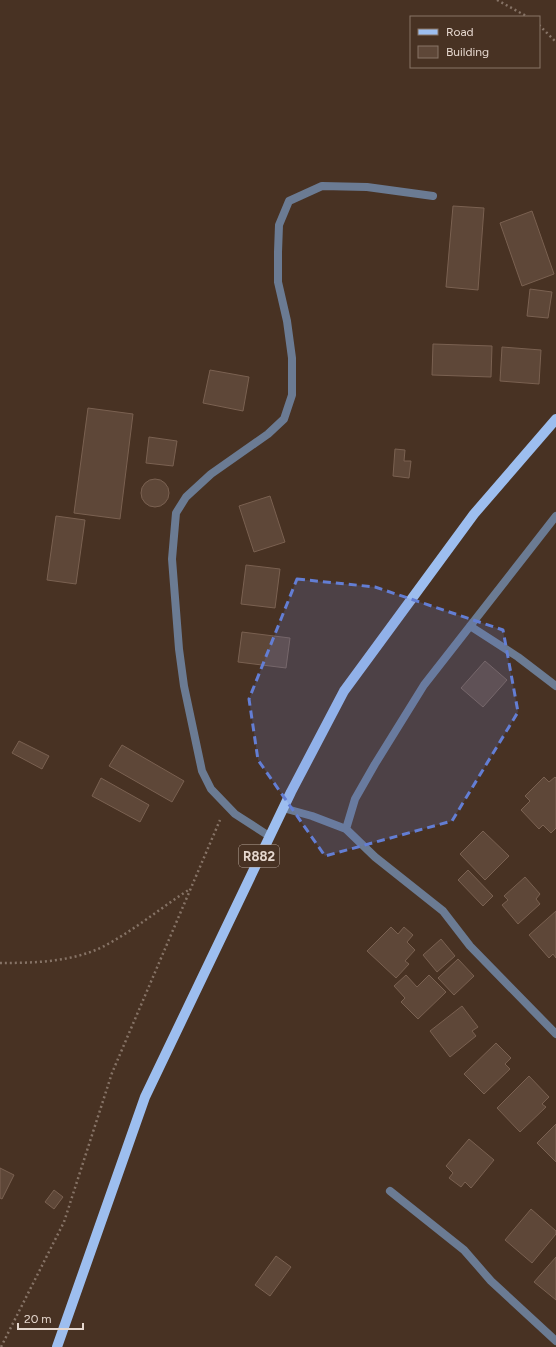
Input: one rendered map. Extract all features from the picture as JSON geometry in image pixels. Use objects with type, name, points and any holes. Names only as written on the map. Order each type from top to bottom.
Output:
[{"type":"main road","name":"R882","points":[[57,1347],[145,1096],[269,836],[344,691],[474,514],[556,419]]},
{"type":"street","points":[[269,836],[234,814],[211,789],[202,771],[184,686],[179,649],[172,559],[176,513],[186,497],[211,474],[268,434],[284,419],[292,395],[292,358],[287,321],[278,282],[278,252],[279,225],[289,201],[322,186],[366,187],[433,196]]},
{"type":"street","points":[[346,829],[355,799],[424,685],[556,516]]},
{"type":"street","points":[[470,626],[518,657],[556,686]]},
{"type":"street","points":[[283,808],[312,816],[346,829],[375,857],[443,911],[470,946],[556,1034]]},
{"type":"street","points":[[390,1191],[464,1250],[491,1281],[556,1341]]},
{"type":"path","points":[[497,0],[526,16]]},
{"type":"path","points":[[540,26],[556,42]]},
{"type":"path","points":[[1,1347],[64,1222],[112,1073],[227,805]]},
{"type":"path","points":[[0,963],[37,963],[72,957],[107,945],[191,888]]},
{"type":"highlighted area","points":[[297,579],[375,587],[503,630],[518,712],[452,821],[325,856],[258,760],[249,699]]},
{"type":"building","points":[[453,206],[484,208],[478,290],[446,287]]},
{"type":"building","points":[[532,211],[554,274],[522,286],[500,223]]},
{"type":"building","points":[[530,289],[552,292],[548,318],[527,316]]},
{"type":"building","points":[[433,344],[492,346],[491,377],[432,375]]},
{"type":"building","points":[[502,347],[541,350],[539,384],[500,381]]},
{"type":"building","points":[[210,370],[249,377],[243,411],[203,403]]},
{"type":"building","points":[[88,408],[133,414],[120,519],[74,513]]},
{"type":"building","points":[[149,437],[177,441],[173,466],[146,463]]},
{"type":"building","points":[[395,449],[405,450],[404,461],[411,461],[409,478],[393,476]]},
{"type":"building","points":[[155,479],[165,483],[169,493],[165,503],[155,507],[145,503],[141,493],[145,483]]},
{"type":"building","points":[[270,496],[285,542],[254,552],[239,506]]},
{"type":"building","points":[[56,516],[85,520],[76,584],[47,580]]},
{"type":"building","points":[[246,565],[280,569],[275,608],[241,604]]},
{"type":"building","points":[[242,632],[290,638],[286,668],[238,662]]},
{"type":"building","points":[[485,661],[507,680],[483,707],[461,688]]},
{"type":"building","points":[[19,741],[49,756],[42,769],[12,753]]},
{"type":"building","points":[[122,745],[184,781],[172,802],[109,766]]},
{"type":"building","points":[[544,777],[549,782],[555,777],[556,778],[556,828],[551,833],[543,825],[539,829],[521,810],[530,801],[525,796]]},
{"type":"building","points":[[101,778],[149,805],[140,822],[92,796]]},
{"type":"building","points":[[483,831],[509,856],[485,880],[460,854]]},
{"type":"building","points":[[468,870],[493,896],[483,906],[458,880]]},
{"type":"building","points":[[525,877],[540,894],[536,899],[540,904],[518,924],[502,905],[508,900],[504,896]]},
{"type":"building","points":[[556,911],[556,958],[553,954],[549,958],[529,935]]},
{"type":"building","points":[[391,927],[398,934],[404,927],[413,935],[407,942],[415,950],[405,961],[409,964],[396,978],[367,951]]},
{"type":"building","points":[[441,939],[455,956],[437,972],[423,955]]},
{"type":"building","points":[[458,959],[474,976],[454,995],[438,978]]},
{"type":"building","points":[[406,975],[417,987],[429,975],[446,992],[418,1019],[401,1002],[405,998],[394,986]]},
{"type":"building","points":[[462,1006],[478,1027],[472,1031],[476,1036],[450,1057],[430,1031]]},
{"type":"building","points":[[496,1043],[511,1058],[505,1064],[510,1069],[484,1094],[464,1074]]},
{"type":"building","points":[[529,1076],[549,1097],[542,1104],[546,1107],[520,1132],[497,1108]]},
{"type":"building","points":[[556,1124],[556,1162],[537,1143]]},
{"type":"building","points":[[469,1139],[494,1160],[471,1188],[465,1182],[461,1187],[449,1178],[453,1173],[446,1166]]},
{"type":"building","points":[[0,1168],[14,1175],[2,1199],[0,1198]]},
{"type":"building","points":[[54,1190],[63,1197],[54,1209],[45,1202]]},
{"type":"building","points":[[531,1209],[556,1231],[556,1234],[532,1263],[505,1240]]},
{"type":"building","points":[[276,1256],[291,1267],[270,1296],[255,1285]]},
{"type":"building","points":[[556,1257],[556,1300],[534,1282]]}]
